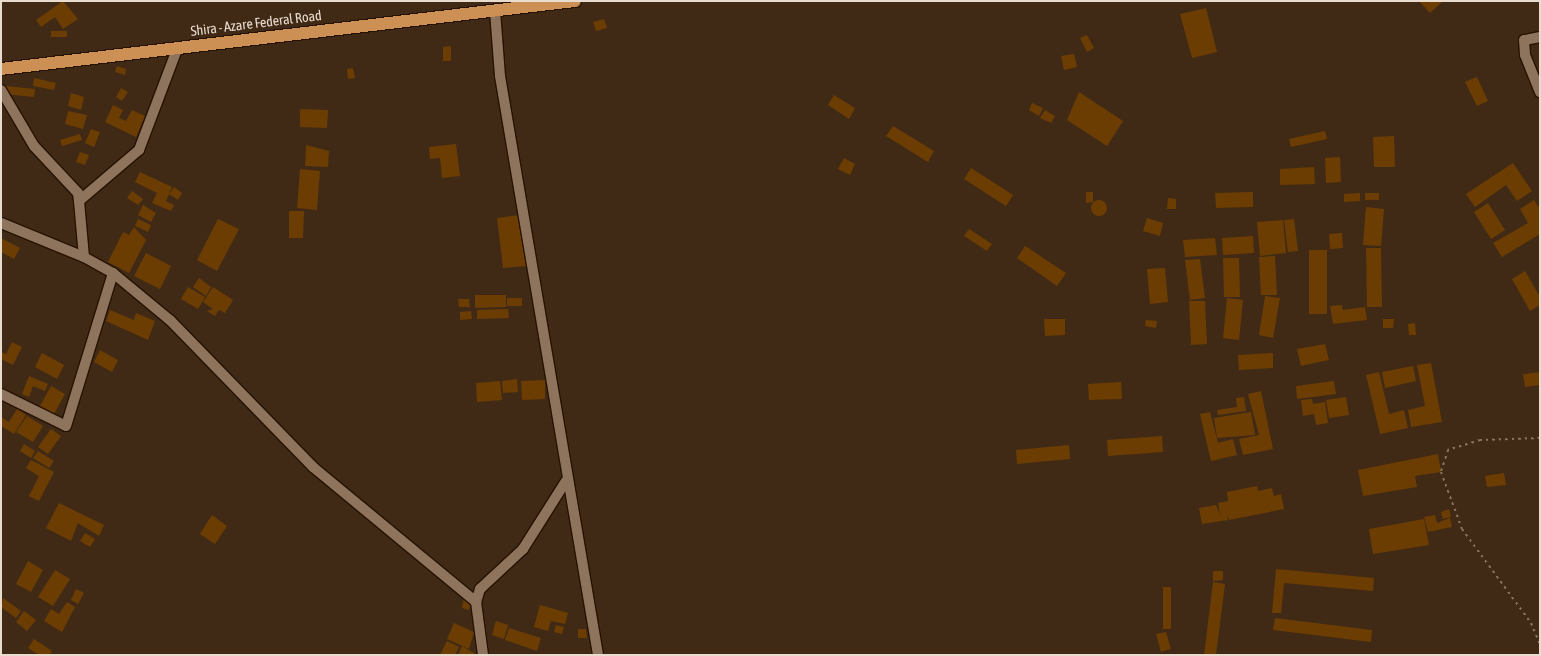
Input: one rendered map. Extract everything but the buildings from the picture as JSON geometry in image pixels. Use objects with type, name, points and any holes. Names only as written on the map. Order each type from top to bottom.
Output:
[{"type":"main road","name":"Shira - Azare Federal Road","points":[[1,69],[575,1]]},
{"type":"street","points":[[495,11],[500,76],[566,480],[598,655]]},
{"type":"street","points":[[1540,37],[1524,40],[1525,56],[1540,92]]},
{"type":"street","points":[[80,202],[139,150],[178,48]]},
{"type":"street","points":[[1,90],[34,146],[78,193],[84,257]]},
{"type":"street","points":[[1,223],[84,257],[113,273],[171,321],[313,467],[476,602]]},
{"type":"street","points":[[1,394],[66,426],[113,273]]},
{"type":"street","points":[[483,655],[476,602],[492,574],[522,549],[566,480]]},
{"type":"path","points":[[1540,438],[1480,440],[1448,450],[1441,472],[1462,529],[1531,623],[1540,644]]}]
